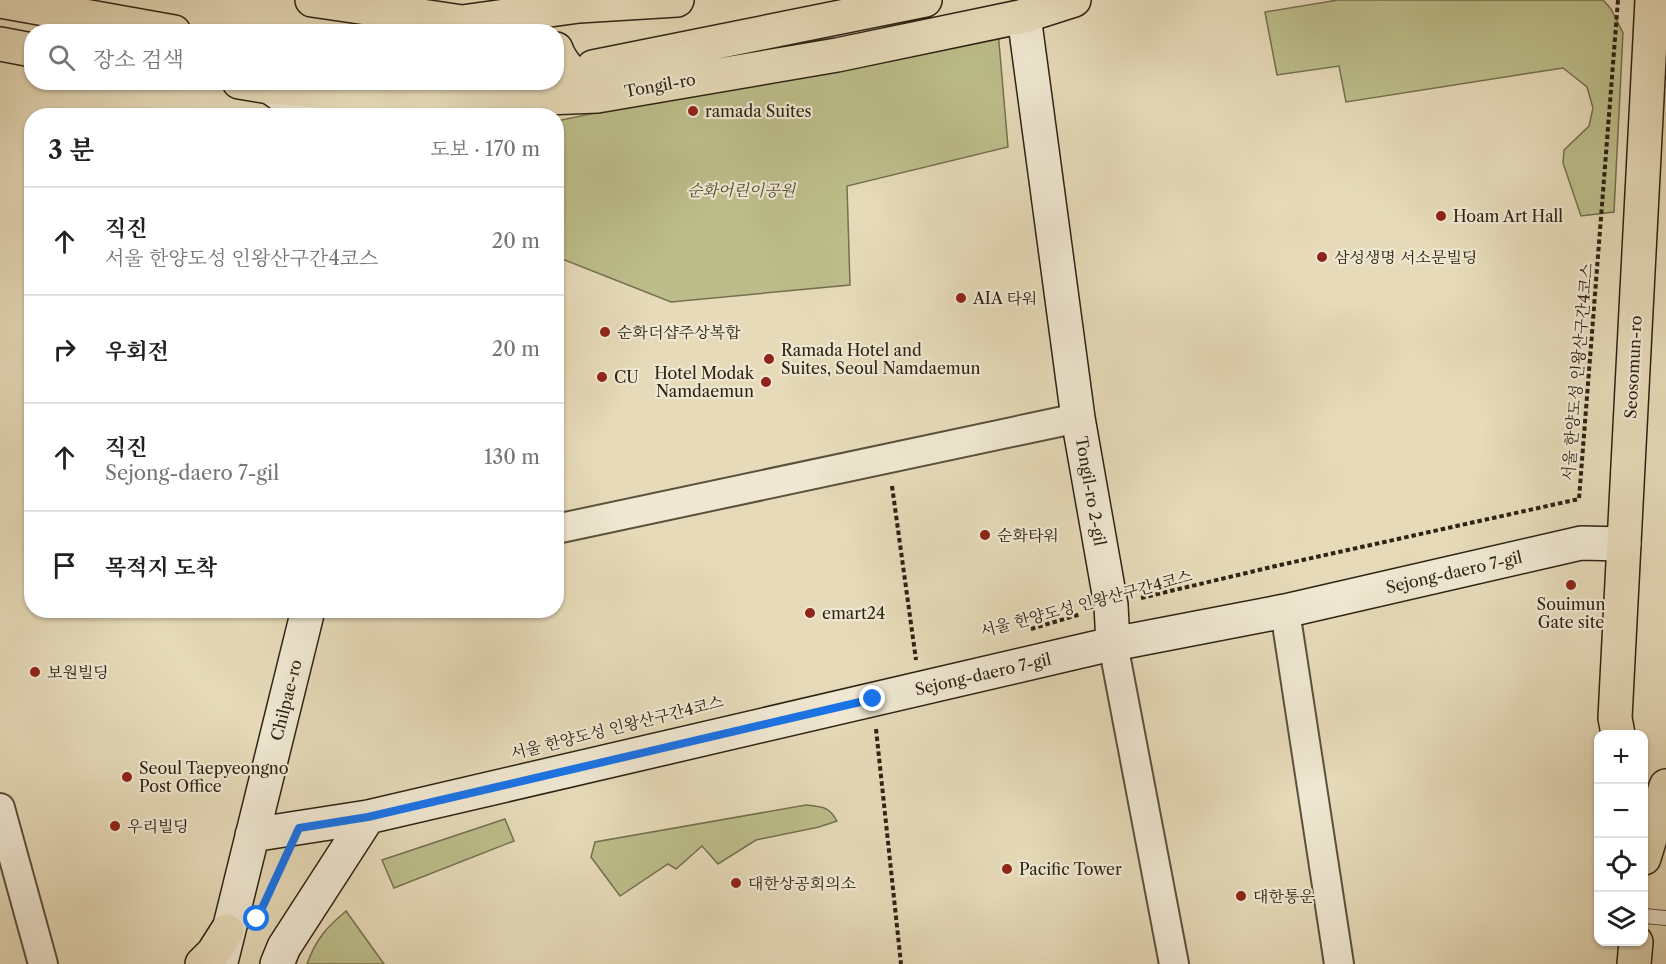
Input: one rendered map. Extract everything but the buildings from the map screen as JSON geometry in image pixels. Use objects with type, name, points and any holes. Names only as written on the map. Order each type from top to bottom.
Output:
[{"type":"main road","points":[[312,0],[463,18],[579,6],[677,0]]},
{"type":"main road","name":"Tongil-ro","points":[[595,81],[925,0]]},
{"type":"main road","name":"Tongil-ro","points":[[564,85],[837,55],[1024,16],[1074,0]]},
{"type":"main road","name":"Seosomun-ro","points":[[1617,730],[1615,718],[1652,0]]},
{"type":"main road","points":[[0,1],[129,24]]},
{"type":"main road","points":[[559,24],[563,15],[579,6]]},
{"type":"main road","points":[[0,44],[24,48]]},
{"type":"main road","points":[[564,64],[567,68],[595,81]]},
{"type":"main road","name":"Tongil-ro","points":[[317,90],[441,100],[522,90]]},
{"type":"main road","points":[[1648,845],[1666,786]]},
{"type":"main road","points":[[202,964],[213,953],[228,931]]},
{"type":"main road","points":[[1634,964],[1636,946]]},
{"type":"street","name":"Tongil-ro 2-gil","points":[[1024,16],[1078,418],[1111,605],[1113,644],[1174,964]]},
{"type":"street","points":[[264,90],[297,108]]},
{"type":"street","points":[[564,527],[1078,418]]},
{"type":"street","name":"Sejong-daero 7-gil","points":[[252,835],[368,817],[1113,644],[1285,611],[1581,543],[1624,544]]},
{"type":"street","points":[[1285,611],[1339,964]]},
{"type":"street","name":"Chilpae-ro","points":[[221,964],[306,618]]},
{"type":"street","points":[[0,808],[43,964]]},
{"type":"street","points":[[277,964],[284,947],[368,817]]},
{"type":"lane","points":[[1648,916],[1666,918]]},
{"type":"path","name":"서울 한양도성 인왕산구간4코스","points":[[1031,629],[1111,605],[1579,499],[1618,0]]},
{"type":"path","points":[[888,458],[920,688]]},
{"type":"path","points":[[873,699],[900,964]]},
{"type":"path","points":[[271,889],[299,828]]},
{"type":"green space","points":[[1338,0],[1603,0],[1611,9],[1623,33],[1614,212],[1581,216],[1563,163],[1564,150],[1589,126],[1593,108],[1587,87],[1563,68],[1346,102],[1339,66],[1277,75],[1265,12]]},
{"type":"green space","name":"순화어린이공원","points":[[998,31],[1008,147],[847,186],[850,285],[671,302],[564,260],[564,119]]},
{"type":"green space","points":[[806,805],[828,810],[837,821],[756,840],[718,864],[702,846],[676,869],[668,864],[620,896],[591,857],[595,842]]},
{"type":"green space","points":[[505,819],[514,841],[394,888],[382,860]]},
{"type":"green space","points":[[346,911],[384,964],[307,964],[322,934]]},
{"type":"place","name":"ramada Suites","points":[[693,111]]},
{"type":"place","name":"Hoam Art Hall","points":[[1441,216]]},
{"type":"place","name":"삼성생명 서소문빌딩","points":[[1322,257]]},
{"type":"place","name":"AIA 타워","points":[[961,298]]},
{"type":"place","name":"순화더샵주상복합","points":[[605,332]]},
{"type":"place","name":"Ramada Hotel and Suites, Seoul Namdaemun","points":[[769,359]]},
{"type":"place","name":"CU","points":[[602,377]]},
{"type":"place","name":"Hotel Modak Namdaemun","points":[[766,382]]},
{"type":"place","name":"순화타워","points":[[985,535]]},
{"type":"place","name":"Souimun Gate site","points":[[1571,585]]},
{"type":"place","name":"emart24","points":[[810,613]]},
{"type":"place","name":"보원빌딩","points":[[35,672]]},
{"type":"place","name":"Seoul Taepyeongno Post Office","points":[[127,777]]},
{"type":"place","name":"우리빌딩","points":[[115,826]]},
{"type":"place","name":"Pacific Tower","points":[[1007,869]]},
{"type":"place","name":"대한상공회의소","points":[[736,883]]},
{"type":"place","name":"대한통운","points":[[1241,896]]},
{"type":"route","points":[[257,919],[299,828],[368,817],[873,699]]}]
